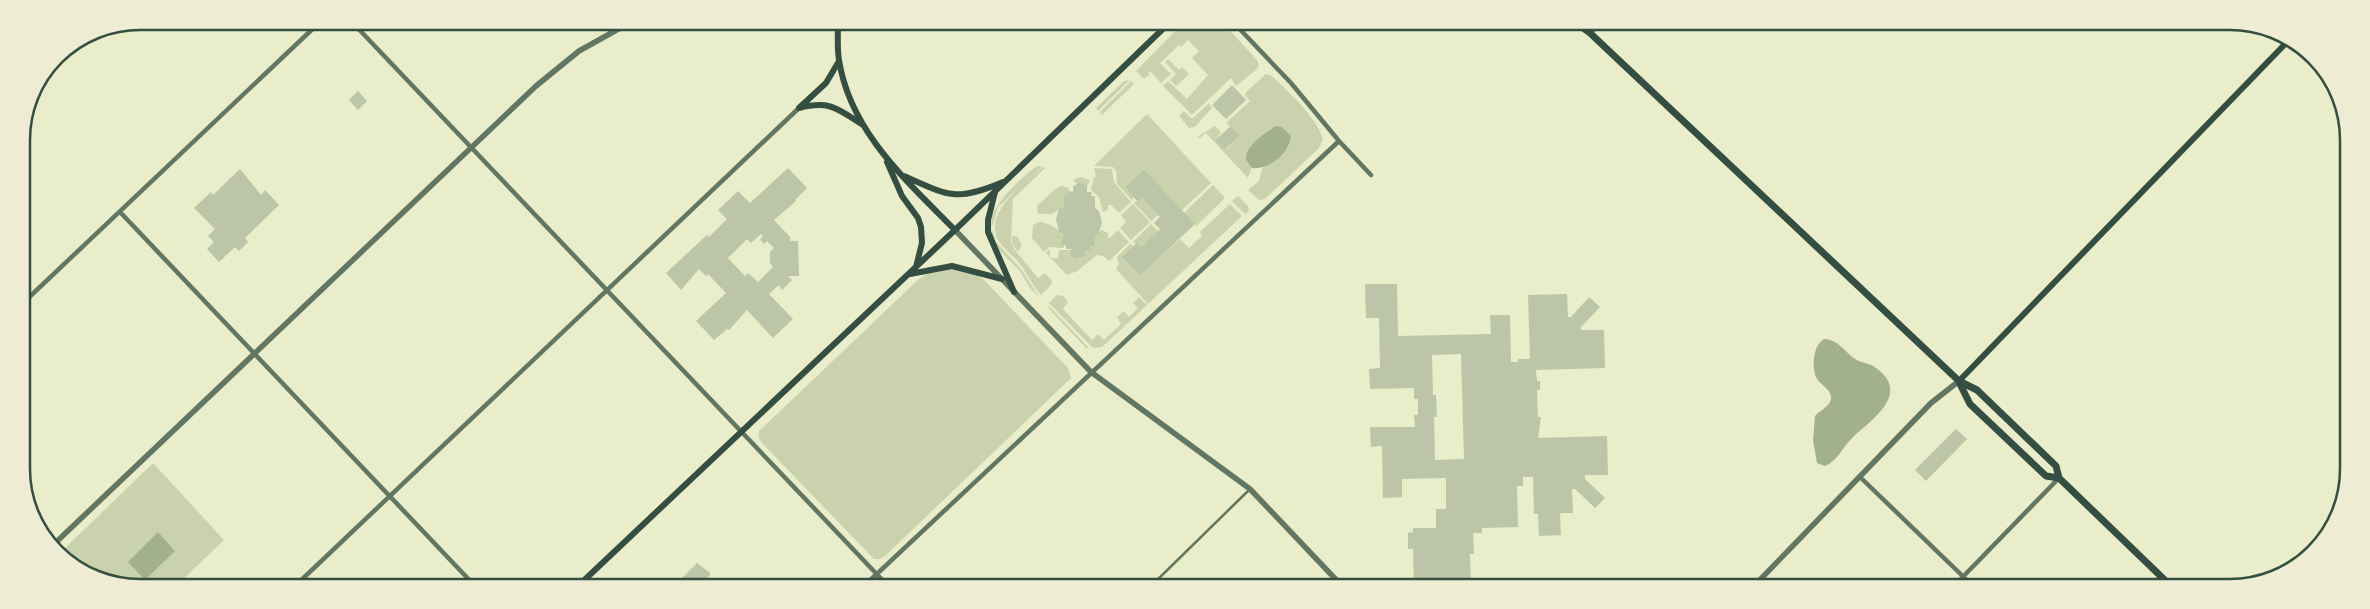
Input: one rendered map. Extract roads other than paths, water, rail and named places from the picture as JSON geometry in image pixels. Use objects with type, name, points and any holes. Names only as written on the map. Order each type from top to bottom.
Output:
[{"type":"main road","points":[[838,30],[839,62],[846,87],[864,126],[884,156],[902,196],[918,218],[921,227],[923,240],[915,268]]},
{"type":"main road","points":[[586,579],[909,275],[1162,30]]},
{"type":"main road","points":[[1585,30],[1959,381],[1977,390],[2056,466],[2059,478],[2161,577]]},
{"type":"main road","points":[[1587,30],[1590,34]]},
{"type":"main road","points":[[1959,381],[2284,45]]},
{"type":"main road","points":[[799,108],[826,83],[839,62]]},
{"type":"main road","points":[[799,108],[818,103],[829,106],[842,111],[864,126]]},
{"type":"main road","points":[[884,156],[955,230]]},
{"type":"main road","points":[[901,174],[939,192],[957,196],[979,192],[1008,179]]},
{"type":"main road","points":[[994,192],[988,216],[988,232],[1014,292]]},
{"type":"main road","points":[[909,275],[952,266],[1002,279]]},
{"type":"main road","points":[[1959,381],[1970,404],[2046,476],[2059,478]]},
{"type":"street","points":[[30,296],[313,30]]},
{"type":"street","points":[[358,30],[881,579]]},
{"type":"street","points":[[57,541],[561,65],[615,30]]},
{"type":"street","points":[[1241,30],[1292,82],[1339,141],[1371,175]]},
{"type":"street","points":[[1590,34],[1594,30]]},
{"type":"street","points":[[302,579],[799,108]]},
{"type":"street","points":[[872,579],[1339,141]]},
{"type":"street","points":[[120,212],[468,579]]},
{"type":"street","points":[[955,230],[1091,372],[1250,489],[1335,579]]},
{"type":"street","points":[[1761,579],[1932,402],[1959,381]]},
{"type":"street","points":[[1860,477],[1963,577],[2059,478]]},
{"type":"lane","points":[[1158,579],[1250,489]]}]
